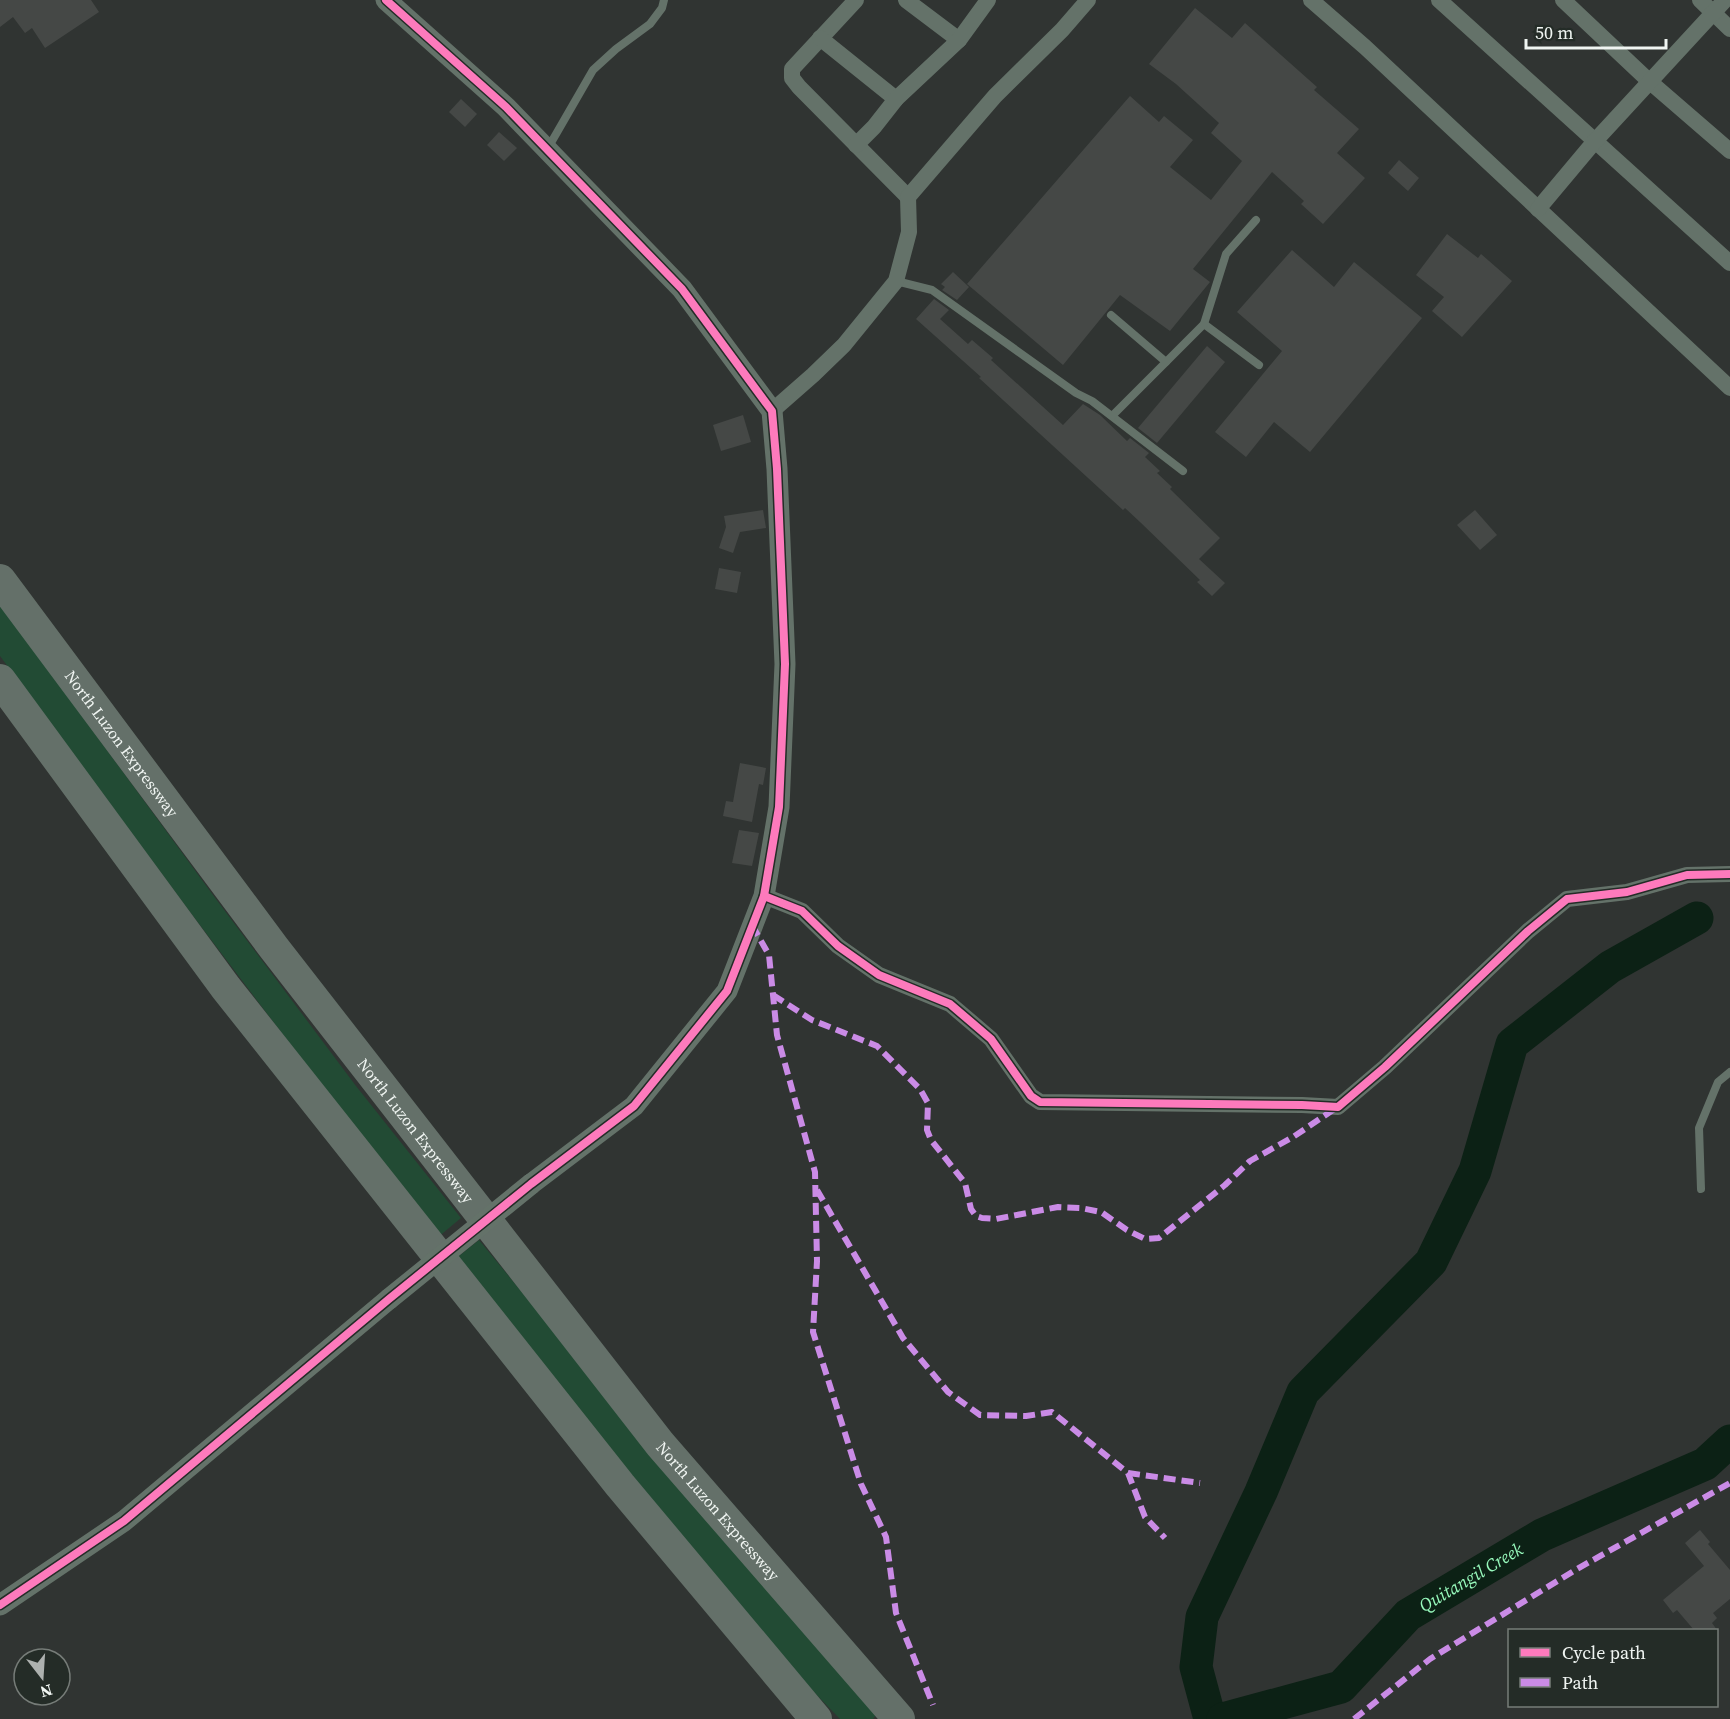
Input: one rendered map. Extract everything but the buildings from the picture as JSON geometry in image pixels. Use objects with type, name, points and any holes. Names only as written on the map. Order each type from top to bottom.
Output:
[{"type":"highway","name":"North Luzon Expressway","points":[[0,580],[274,948],[660,1444],[895,1715]]},
{"type":"highway","points":[[0,680],[226,988],[620,1485],[816,1719]]},
{"type":"street","points":[[0,1605],[124,1521],[389,1299],[531,1184],[634,1106],[727,991],[764,896],[779,807],[785,664],[777,469],[772,411],[682,289],[506,106],[386,0]]},
{"type":"street","points":[[856,0],[792,69],[792,78],[908,197]]},
{"type":"street","points":[[906,0],[959,40]]},
{"type":"street","points":[[856,145],[896,99],[959,40],[988,0]]},
{"type":"street","points":[[772,411],[844,345],[896,281],[909,231],[908,197],[995,96],[1062,30],[1088,0]]},
{"type":"street","points":[[1311,0],[1730,388]]},
{"type":"street","points":[[1439,0],[1730,263]]},
{"type":"street","points":[[1563,0],[1649,81],[1730,151]]},
{"type":"street","points":[[1701,0],[1719,6],[1730,29]]},
{"type":"street","points":[[1538,209],[1595,141],[1719,6]]},
{"type":"street","points":[[820,38],[896,99]]},
{"type":"street","points":[[764,896],[802,911],[838,946],[879,975],[950,1004],[991,1039],[1031,1096],[1040,1102],[1338,1107],[1385,1067],[1528,931],[1567,899],[1628,892],[1687,875],[1719,872],[1730,874]]},
{"type":"lane","points":[[547,149],[593,70],[616,49],[650,24],[662,8],[664,0]]},
{"type":"lane","points":[[1112,416],[1204,324],[1226,254],[1256,220]]},
{"type":"lane","points":[[896,281],[932,290],[1076,393],[1092,401],[1183,471]]},
{"type":"lane","points":[[1111,315],[1166,362]]},
{"type":"lane","points":[[1204,324],[1259,365]]},
{"type":"lane","points":[[1701,1189],[1700,1128],[1718,1082],[1730,1072]]},
{"type":"green space","points":[[0,604],[356,1086],[461,1218],[437,1238],[0,656]]},
{"type":"green space","points":[[479,1240],[766,1588],[877,1714],[873,1719],[840,1719],[713,1578],[454,1260]]},
{"type":"waterway","points":[[1210,1719],[1196,1667],[1202,1617],[1261,1492],[1303,1392],[1431,1262],[1475,1171],[1512,1044],[1610,967],[1697,918]]},
{"type":"waterway","name":"Quitangil Creek","points":[[1223,1719],[1341,1687],[1408,1615],[1542,1535],[1705,1464],[1730,1441]]},
{"type":"marked path","points":[[752,925],[769,955],[777,1035],[815,1172],[817,1261],[813,1332],[861,1484],[886,1537],[896,1613],[933,1705]]},
{"type":"marked path","points":[[773,995],[812,1020],[877,1046],[920,1089],[928,1103],[927,1130],[931,1140],[965,1183],[971,1209],[976,1216],[982,1218],[996,1219],[1058,1207],[1081,1208],[1101,1212],[1145,1239],[1159,1238],[1225,1185],[1250,1161],[1293,1137],[1336,1108]]},
{"type":"marked path","points":[[817,1190],[903,1338],[948,1392],[980,1415],[1026,1416],[1052,1412],[1128,1473],[1145,1517],[1165,1538]]},
{"type":"marked path","points":[[1128,1473],[1200,1483]]},
{"type":"marked path","points":[[1354,1719],[1430,1659],[1577,1569],[1730,1483]]},
{"type":"cycle path","points":[[0,1605],[124,1521],[389,1299],[531,1184],[634,1106],[727,991],[764,896],[779,807],[785,664],[777,469],[772,411],[682,289],[506,107],[386,0]]},
{"type":"cycle path","points":[[764,896],[802,911],[838,946],[879,975],[950,1004],[991,1039],[1031,1096],[1040,1102],[1338,1107],[1385,1067],[1528,931],[1567,899],[1627,892],[1687,875],[1730,874]]}]
